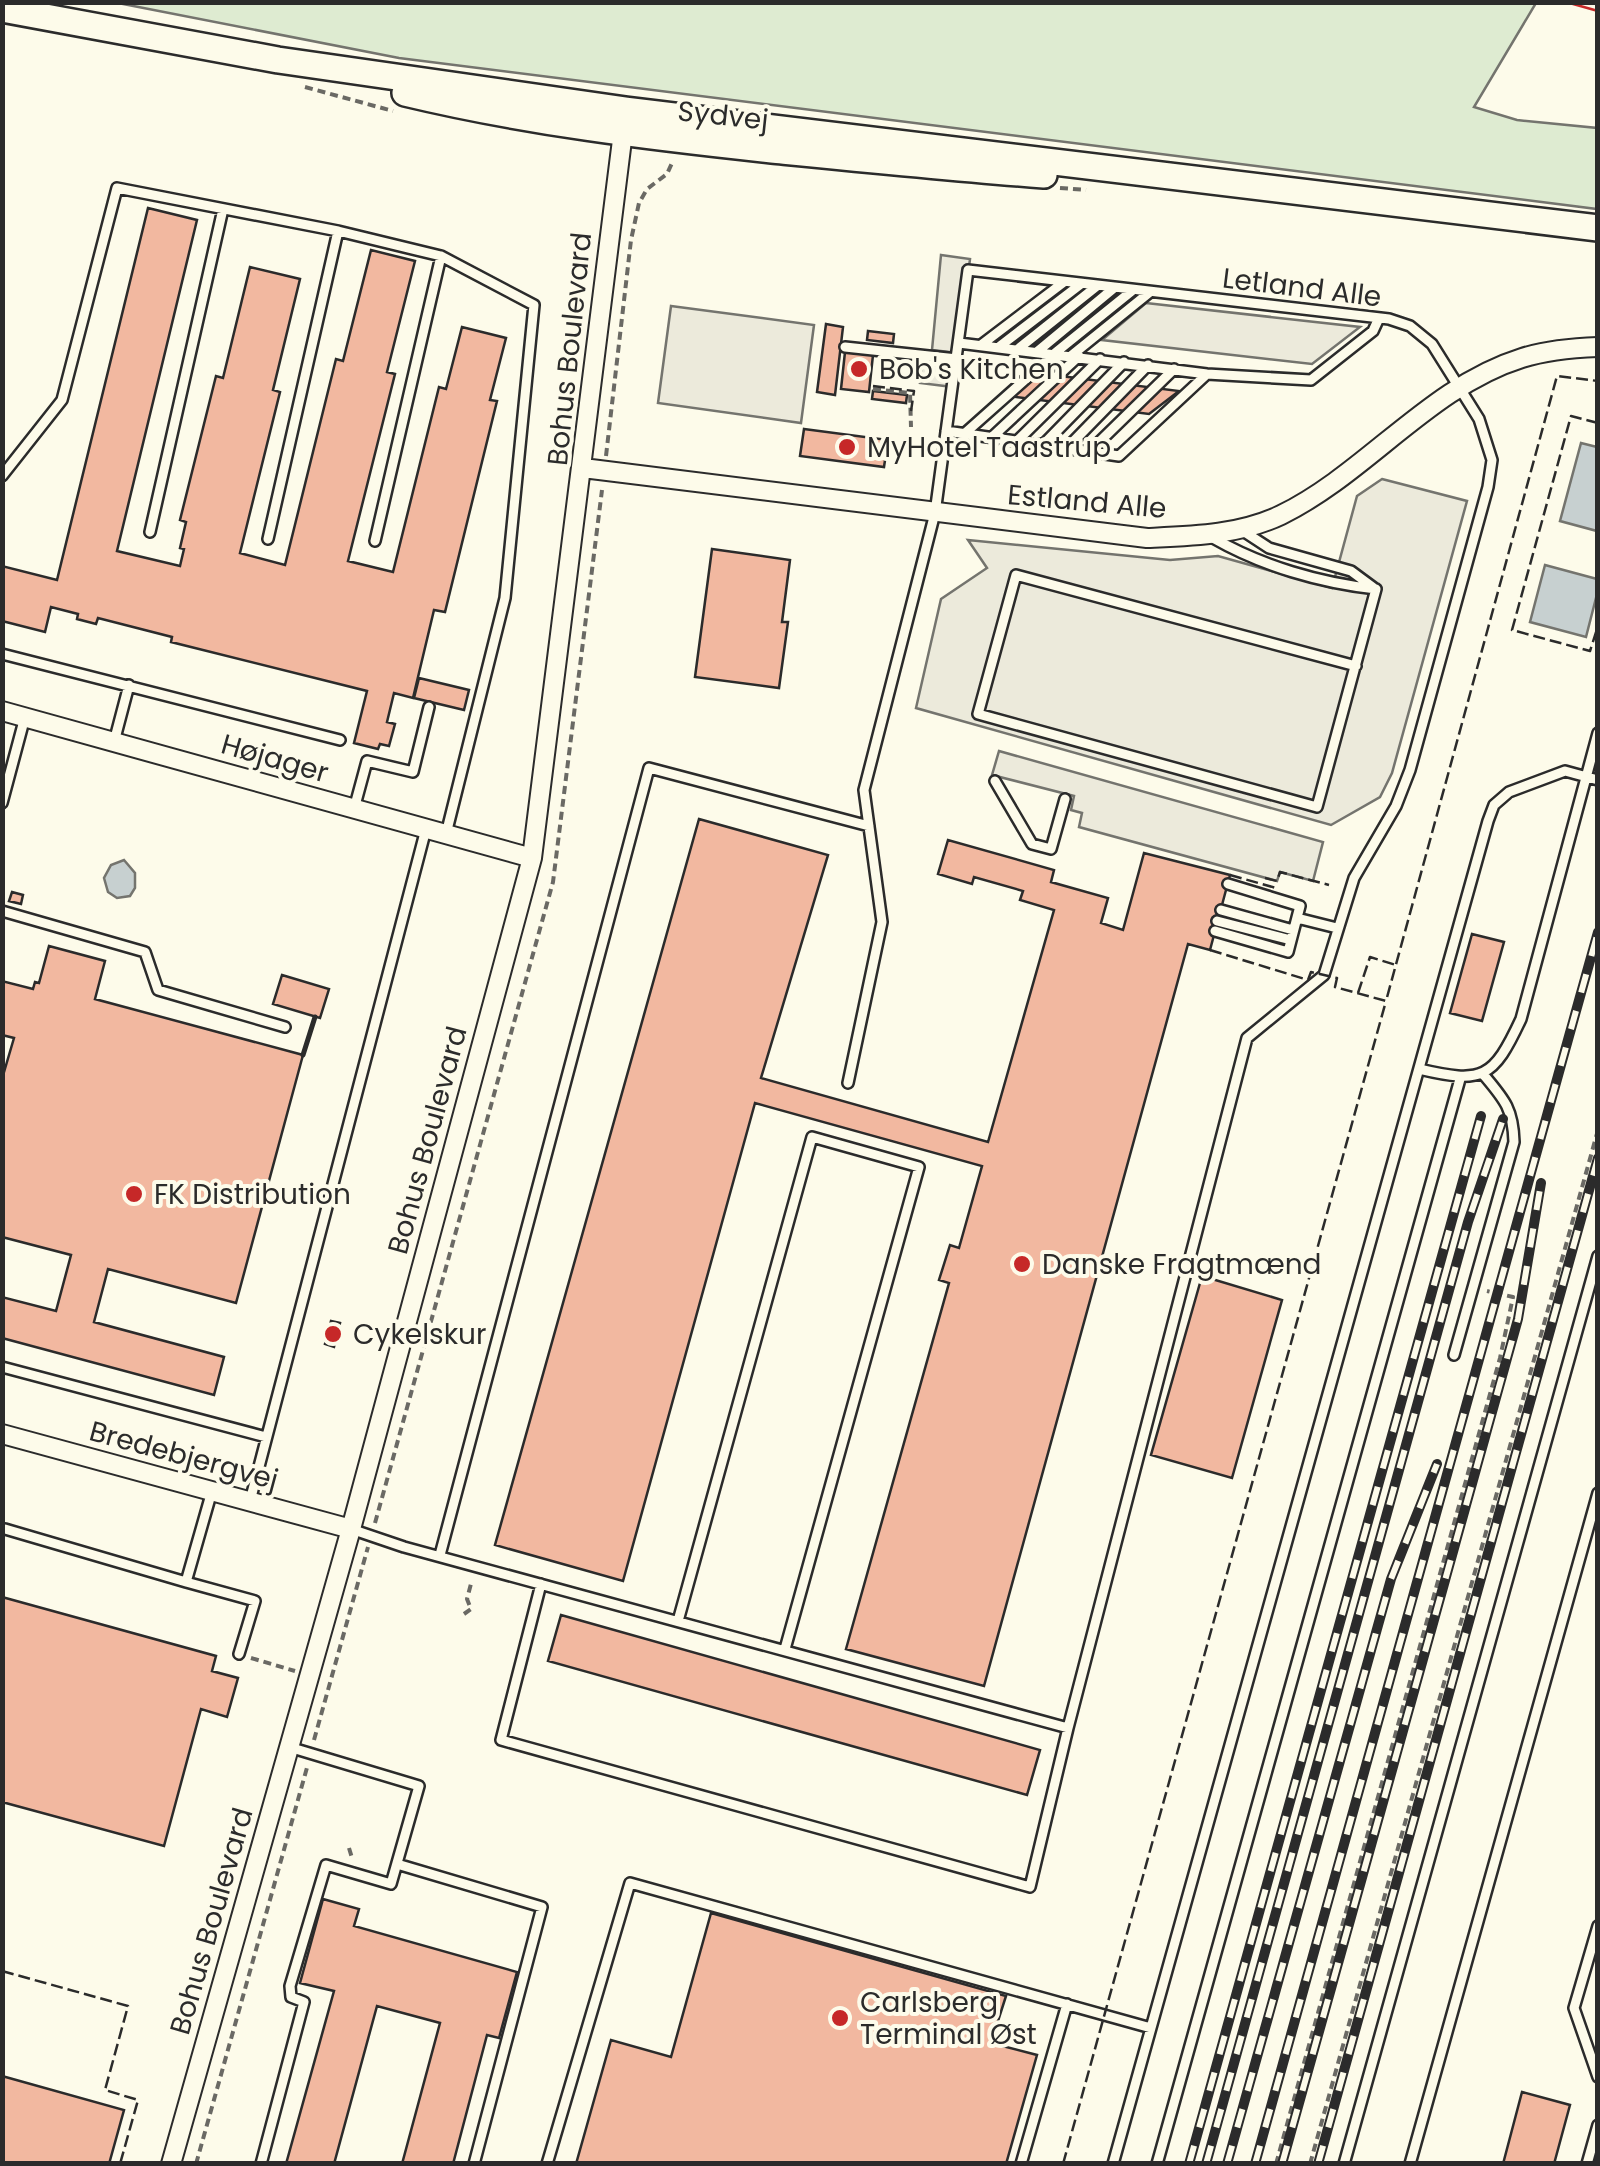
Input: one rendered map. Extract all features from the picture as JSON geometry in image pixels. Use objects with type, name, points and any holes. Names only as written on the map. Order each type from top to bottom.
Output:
[{"type":"main road","name":"Sydvej","points":[[2,9],[278,60],[469,108],[624,122],[945,168],[1129,180],[1169,177],[1598,228]]},
{"type":"street","name":"Bohus Boulevard","points":[[171,2164],[350,1528],[532,858],[624,122]]},
{"type":"street","name":"Estland Alle","points":[[583,468],[1147,538],[1208,534],[1240,529],[1278,516],[1324,492],[1416,417],[1460,388],[1520,358],[1561,349],[1598,347]]},
{"type":"street","name":"Højager","points":[[2,711],[532,858]]},
{"type":"street","name":"Bredebjergvej","points":[[2,1434],[350,1528]]},
{"type":"lane","points":[[2,476],[62,400],[117,188],[338,231],[441,256],[534,305],[505,598],[446,834]]},
{"type":"lane","points":[[150,532],[223,209]]},
{"type":"lane","points":[[268,539],[338,231]]},
{"type":"lane","points":[[375,540],[441,256]]},
{"type":"lane","name":"Letland Alle","points":[[848,1082],[882,922],[864,790],[935,513],[968,270],[1378,318],[1422,333],[1441,356],[1488,440],[1492,460],[1488,487],[1404,786],[1354,878],[1324,974],[1248,1038],[1068,1728]]},
{"type":"lane","points":[[981,345],[1064,282]]},
{"type":"lane","points":[[1000,347],[1082,284]]},
{"type":"lane","points":[[1018,349],[1098,286]]},
{"type":"lane","points":[[1038,351],[1114,288]]},
{"type":"lane","points":[[964,434],[1132,290]]},
{"type":"lane","points":[[991,438],[1150,292]]},
{"type":"lane","points":[[959,342],[1207,374],[1310,380],[1373,331],[1378,318]]},
{"type":"lane","points":[[845,347],[957,359]]},
{"type":"lane","points":[[1017,441],[1100,359]]},
{"type":"lane","points":[[1043,445],[1124,362]]},
{"type":"lane","points":[[1066,448],[1148,366]]},
{"type":"lane","points":[[1089,452],[1174,369]]},
{"type":"lane","points":[[946,431],[1119,456],[1207,374]]},
{"type":"lane","points":[[1240,529],[1269,548],[1351,571],[1376,589]]},
{"type":"lane","points":[[1208,534],[1248,558],[1348,586],[1376,589]]},
{"type":"lane","points":[[1356,666],[1016,575],[978,714],[1317,806],[1356,666],[1376,589]]},
{"type":"lane","points":[[2,654],[340,740]]},
{"type":"lane","points":[[114,742],[129,685]]},
{"type":"lane","points":[[354,809],[367,761],[413,772],[429,707]]},
{"type":"lane","points":[[2,803],[25,717]]},
{"type":"lane","points":[[1419,1069],[1460,1078],[1483,1074],[1504,1055],[1520,1019],[1598,733]]},
{"type":"lane","points":[[440,1556],[649,768],[869,826]]},
{"type":"lane","points":[[1113,2164],[1494,805],[1509,792],[1566,770],[1598,780]]},
{"type":"lane","points":[[995,781],[1032,844],[1051,849],[1065,799]]},
{"type":"lane","points":[[250,1501],[426,829]]},
{"type":"lane","points":[[1216,926],[1288,952],[1300,906],[1228,884]]},
{"type":"lane","points":[[1221,910],[1292,935]]},
{"type":"lane","points":[[2,911],[146,952],[158,990],[285,1027]]},
{"type":"lane","points":[[1297,918],[1337,928]]},
{"type":"lane","points":[[1454,1355],[1514,1142],[1513,1116],[1504,1098],[1483,1074]]},
{"type":"lane","points":[[1157,2164],[1460,1078]]},
{"type":"lane","points":[[678,1621],[812,1137],[919,1167],[785,1649]]},
{"type":"lane","points":[[1344,2164],[1598,1256]]},
{"type":"lane","points":[[2,1367],[266,1438]]},
{"type":"lane","points":[[186,1582],[212,1491]]},
{"type":"lane","points":[[1410,2164],[1598,1493]]},
{"type":"lane","points":[[5,1528],[255,1601],[239,1654]]},
{"type":"lane","points":[[350,1528],[1068,1728],[1030,1887],[501,1740],[541,1584]]},
{"type":"lane","points":[[261,2164],[304,2002],[291,1997],[290,1986],[326,1866],[391,1884],[419,1786],[289,1747]]},
{"type":"lane","points":[[397,1864],[542,1907],[474,2164]]},
{"type":"lane","points":[[547,2164],[630,1884],[1151,2028]]},
{"type":"lane","points":[[1598,1926],[1574,2008],[1598,2077]]},
{"type":"lane","points":[[1021,2164],[1066,2004]]},
{"type":"lane","points":[[1587,2164],[1598,2125]]},
{"type":"path","points":[[873,389],[910,394],[910,427]]},
{"type":"path","points":[[1310,2164],[1598,1130]]},
{"type":"path","points":[[1276,2164],[1508,1326],[1513,1297],[1473,1286]]},
{"type":"path","points":[[464,1614],[471,1609],[467,1599],[476,1566]]},
{"type":"path","points":[[239,1654],[309,1675]]},
{"type":"green space","points":[[118,3],[1536,3],[1474,107],[1517,120],[1597,128],[1597,209],[399,58]]},
{"type":"shaded area","points":[[941,255],[970,259],[958,353],[932,350]]},
{"type":"shaded area","points":[[1146,303],[1360,327],[1312,364],[1102,340]]},
{"type":"shaded area","points":[[671,306],[814,325],[801,423],[658,403]]},
{"type":"shaded area","points":[[924,354],[957,359],[953,387],[920,383]]},
{"type":"shaded area","points":[[1581,443],[1597,447],[1597,531],[1560,521]]},
{"type":"shaded area","points":[[1382,479],[1467,501],[1392,773],[1380,797],[1331,825],[916,708],[941,599],[987,568],[968,540],[1170,560],[1218,556],[1332,588],[1357,496]]},
{"type":"shaded area","points":[[1545,565],[1597,579],[1586,637],[1530,622]]},
{"type":"shaded area","points":[[999,751],[1323,842],[1313,881],[1280,872],[1277,881],[1079,827],[1082,813],[1071,810],[1074,796],[992,775]]},
{"type":"shaded area","points":[[124,860],[135,873],[135,888],[130,896],[117,898],[108,892],[104,878],[111,865]]},
{"type":"building","points":[[148,208],[197,220],[117,551],[180,566],[186,522],[180,520],[216,376],[223,378],[250,267],[300,279],[273,390],[280,392],[240,553],[285,565],[336,359],[343,361],[371,250],[415,261],[387,372],[395,374],[348,561],[393,572],[439,387],[446,389],[462,327],[506,338],[490,400],[497,401],[445,612],[434,610],[413,698],[394,693],[387,722],[395,724],[389,746],[380,744],[378,749],[354,743],[367,691],[171,642],[172,637],[98,618],[96,624],[77,619],[78,614],[51,607],[45,632],[2,621],[2,566],[57,580]]},
{"type":"building","points":[[826,324],[843,327],[835,395],[817,392]]},
{"type":"building","points":[[868,331],[894,334],[893,343],[867,340]]},
{"type":"building","points":[[845,352],[873,355],[869,392],[841,389]]},
{"type":"building","points":[[1037,373],[1179,391],[1149,414],[1009,396]]},
{"type":"building","points":[[873,391],[907,395],[906,403],[872,399]]},
{"type":"building","points":[[804,429],[888,440],[884,467],[800,456]]},
{"type":"building","points":[[712,549],[790,560],[782,622],[788,622],[779,688],[695,677]]},
{"type":"building","points":[[419,678],[469,690],[464,710],[414,698]]},
{"type":"building","name":"Danske Fragtmænd","points":[[699,819],[828,855],[761,1078],[988,1142],[1054,910],[1020,900],[1023,891],[974,877],[972,884],[938,874],[948,840],[1054,870],[1051,882],[1108,898],[1101,923],[1123,930],[1144,853],[1230,875],[1210,950],[1188,944],[984,1686],[846,1649],[949,1283],[939,1280],[950,1245],[959,1248],[982,1166],[755,1103],[623,1581],[495,1545]]},
{"type":"building","points":[[12,892],[23,895],[21,904],[9,901]]},
{"type":"building","points":[[1472,934],[1504,942],[1482,1021],[1450,1013]]},
{"type":"building","name":"FK Distribution","points":[[49,946],[105,961],[95,999],[303,1055],[236,1303],[108,1269],[94,1322],[224,1357],[214,1395],[2,1338],[2,1297],[56,1311],[71,1255],[2,1237],[2,1079],[14,1038],[2,1035],[2,981],[33,989],[35,982],[39,983]]},
{"type":"building","points":[[282,975],[329,989],[320,1018],[273,1004]]},
{"type":"building","points":[[1202,1276],[1282,1300],[1232,1478],[1151,1455]]},
{"type":"building","name":"Cykelskur","points":[[331,1321],[340,1323],[334,1347],[325,1344]]},
{"type":"building","points":[[2,1597],[216,1656],[212,1671],[238,1678],[227,1717],[201,1709],[164,1846],[2,1802]]},
{"type":"building","points":[[561,1615],[1040,1750],[1027,1795],[548,1661]]},
{"type":"building","points":[[323,1899],[359,1909],[354,1926],[517,1972],[499,2038],[487,2035],[453,2164],[402,2164],[440,2023],[377,2006],[334,2164],[286,2164],[334,1991],[300,1983]]},
{"type":"building","name":"Carlsberg Terminal Øst","points":[[711,1913],[1006,1996],[991,2043],[1037,2055],[1006,2164],[576,2164],[611,2040],[671,2057]]},
{"type":"building","points":[[2,2076],[124,2110],[109,2164],[2,2164]]},
{"type":"building","points":[[1522,2092],[1570,2105],[1554,2164],[1503,2164]]},
{"type":"railway","points":[[1255,2164],[1598,932]]},
{"type":"railway","points":[[1189,2164],[1481,1116]]},
{"type":"railway","points":[[1206,2164],[1468,1222],[1503,1119]]},
{"type":"railway","points":[[1318,2164],[1598,1158]]},
{"type":"railway","points":[[1282,2164],[1518,1319],[1541,1183]]},
{"type":"railway","points":[[1227,2164],[1391,1579],[1437,1464]]},
{"type":"fence","points":[[1210,950],[1308,980],[1311,972],[1337,978],[1335,987],[1386,1001],[1557,376],[1598,381]]},
{"type":"fence","points":[[873,386],[914,391],[911,411]]},
{"type":"fence","points":[[1598,423],[1571,416],[1512,630],[1590,651],[1598,626]]},
{"type":"fence","points":[[1265,878],[1277,881],[1280,872],[1329,885]]},
{"type":"fence","points":[[1230,875],[1276,888]]},
{"type":"fence","points":[[1358,993],[1370,957],[1396,965]]},
{"type":"fence","points":[[1063,2164],[1386,1001]]},
{"type":"fence","points":[[2,1971],[128,2006],[105,2090],[138,2100],[120,2164]]},
{"type":"wall","points":[[303,1055],[315,1017]]},
{"type":"power","points":[[1566,2],[1598,11]]},
{"type":"place","name":"Bob's Kitchen","points":[[859,369]]},
{"type":"place","name":"MyHotel Taastrup","points":[[847,447]]},
{"type":"place","name":"FK Distribution","points":[[134,1194]]},
{"type":"place","name":"Danske Fragtmænd","points":[[1022,1264]]},
{"type":"place","name":"Cykelskur","points":[[333,1334]]},
{"type":"place","name":"Carlsberg Terminal Øst","points":[[840,2018]]}]
